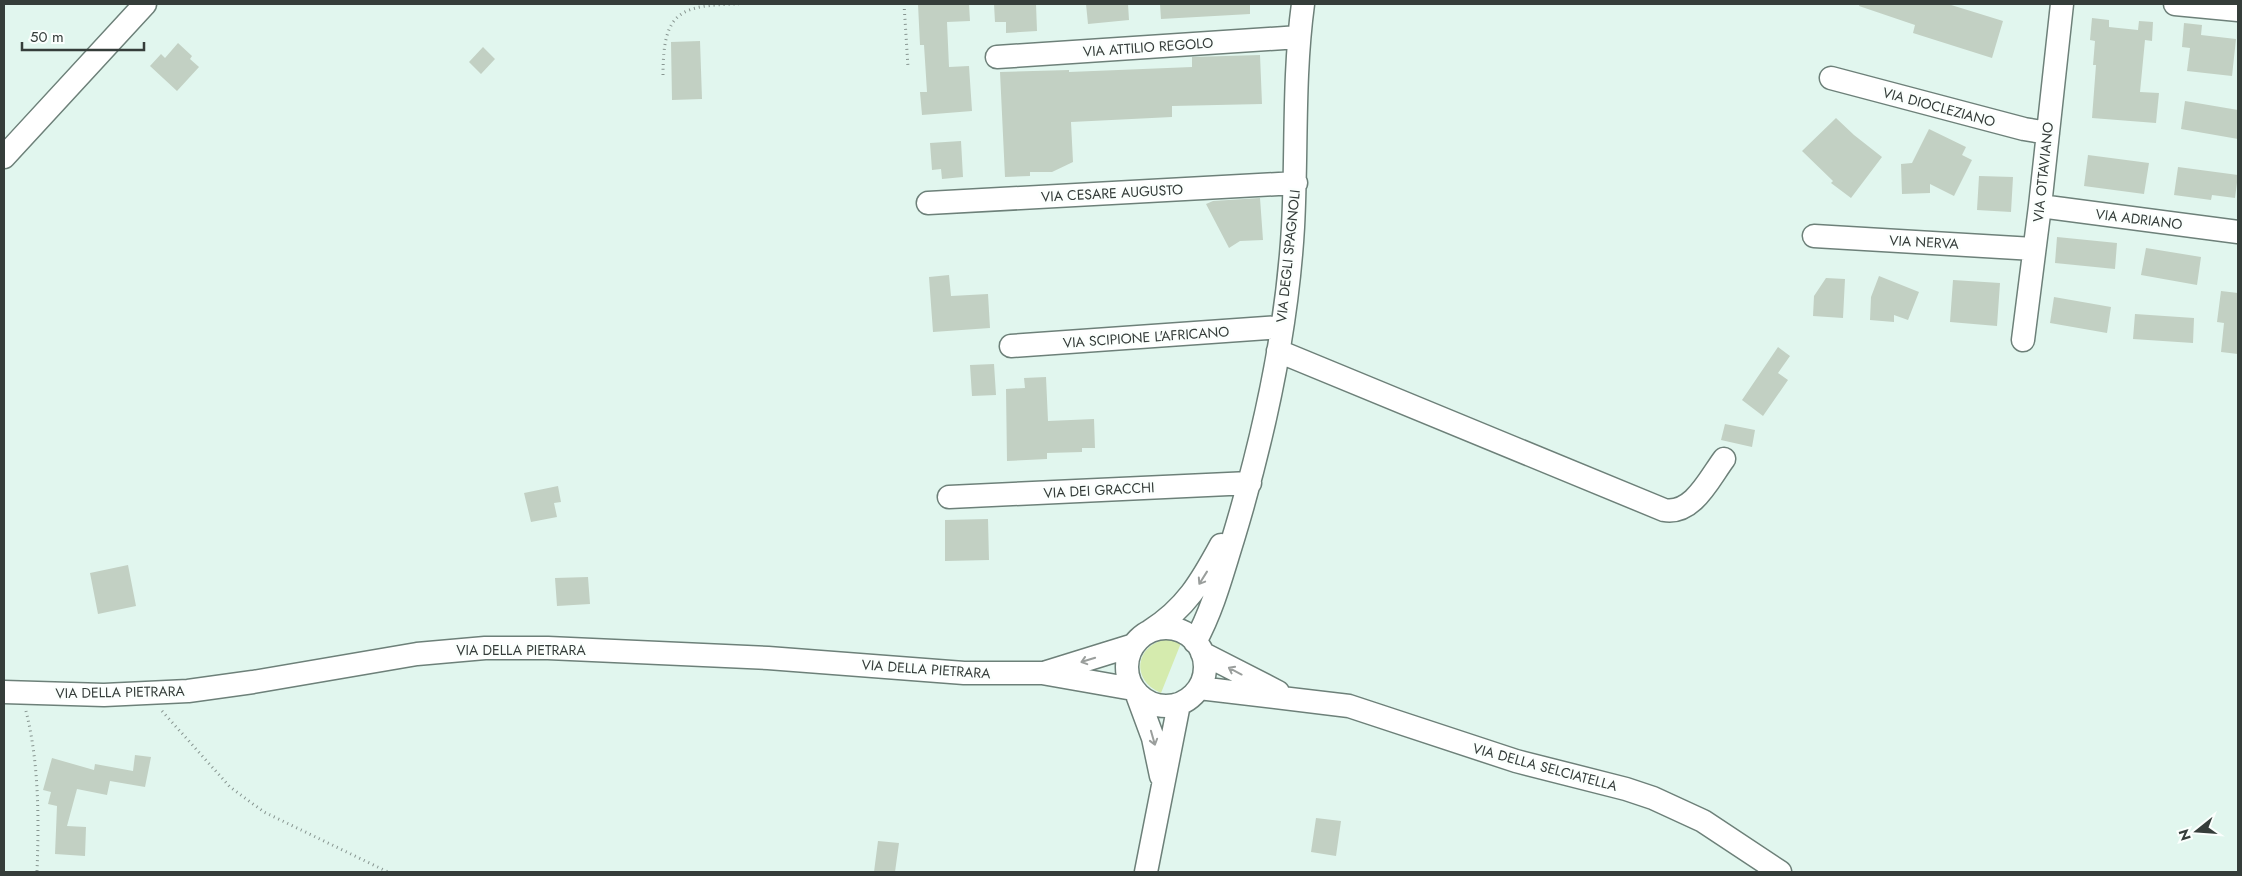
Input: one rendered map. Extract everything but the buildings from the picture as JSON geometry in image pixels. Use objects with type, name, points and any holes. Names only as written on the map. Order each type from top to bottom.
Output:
[{"type":"street","points":[[4,157],[145,4]]},
{"type":"street","name":"VIA DEGLI SPAGNOLI","points":[[1243,505],[1250,483],[1278,351],[1290,262],[1296,183],[1299,36],[1303,4]]},
{"type":"street","name":"VIA OTTAVIANO","points":[[2023,340],[2062,4]]},
{"type":"street","points":[[2175,4],[2238,10]]},
{"type":"street","name":"VIA ATTILIO REGOLO","points":[[998,58],[1299,36]]},
{"type":"street","name":"VIA DIOCLEZIANO","points":[[1832,78],[2024,129],[2048,133]]},
{"type":"street","name":"VIA CESARE AUGUSTO","points":[[928,203],[1296,183]]},
{"type":"street","name":"VIA ADRIANO","points":[[2040,206],[2238,232]]},
{"type":"street","name":"VIA NERVA","points":[[1814,236],[2034,249]]},
{"type":"street","name":"VIA SCIPIONE L'AFRICANO","points":[[1011,346],[1281,327]]},
{"type":"street","points":[[1278,351],[1664,510],[1678,511],[1689,504],[1724,459]]},
{"type":"street","name":"VIA DEI GRACCHI","points":[[949,497],[1250,483]]},
{"type":"street","points":[[1198,647],[1243,505]]},
{"type":"street","name":"VIA DELLA PIETRARA","points":[[1042,673],[1141,638],[1168,620],[1186,603],[1202,579],[1243,505]]},
{"type":"street","points":[[1135,691],[1151,704],[1161,706],[1180,704],[1190,698],[1199,688],[1204,673],[1198,647],[1186,634],[1174,629],[1161,628],[1141,638],[1129,655],[1128,678],[1153,738],[1163,789]]},
{"type":"street","name":"VIA DELLA SELCIATELLA","points":[[1198,647],[1259,684],[1295,699]]},
{"type":"street","name":"VIA DELLA PIETRARA","points":[[13,693],[104,696],[156,694],[238,685],[417,654],[475,648],[548,648],[758,658],[964,673],[1042,673],[1135,691]]},
{"type":"street","name":"VIA DELLA SELCIATELLA","points":[[1199,688],[1349,706],[1516,760],[1616,786],[1653,798],[1703,821],[1780,872]]},
{"type":"street","points":[[1146,872],[1180,704]]},
{"type":"path","points":[[662,75],[665,36],[676,19],[698,6],[739,4]]},
{"type":"path","points":[[904,4],[908,67]]},
{"type":"path","points":[[13,693],[30,728],[40,814],[37,872]]},
{"type":"path","points":[[156,694],[161,710],[230,787],[264,812],[388,872]]},
{"type":"green space","points":[[1167,639],[1181,643],[1161,693],[1144,680],[1140,663],[1148,648]]}]
